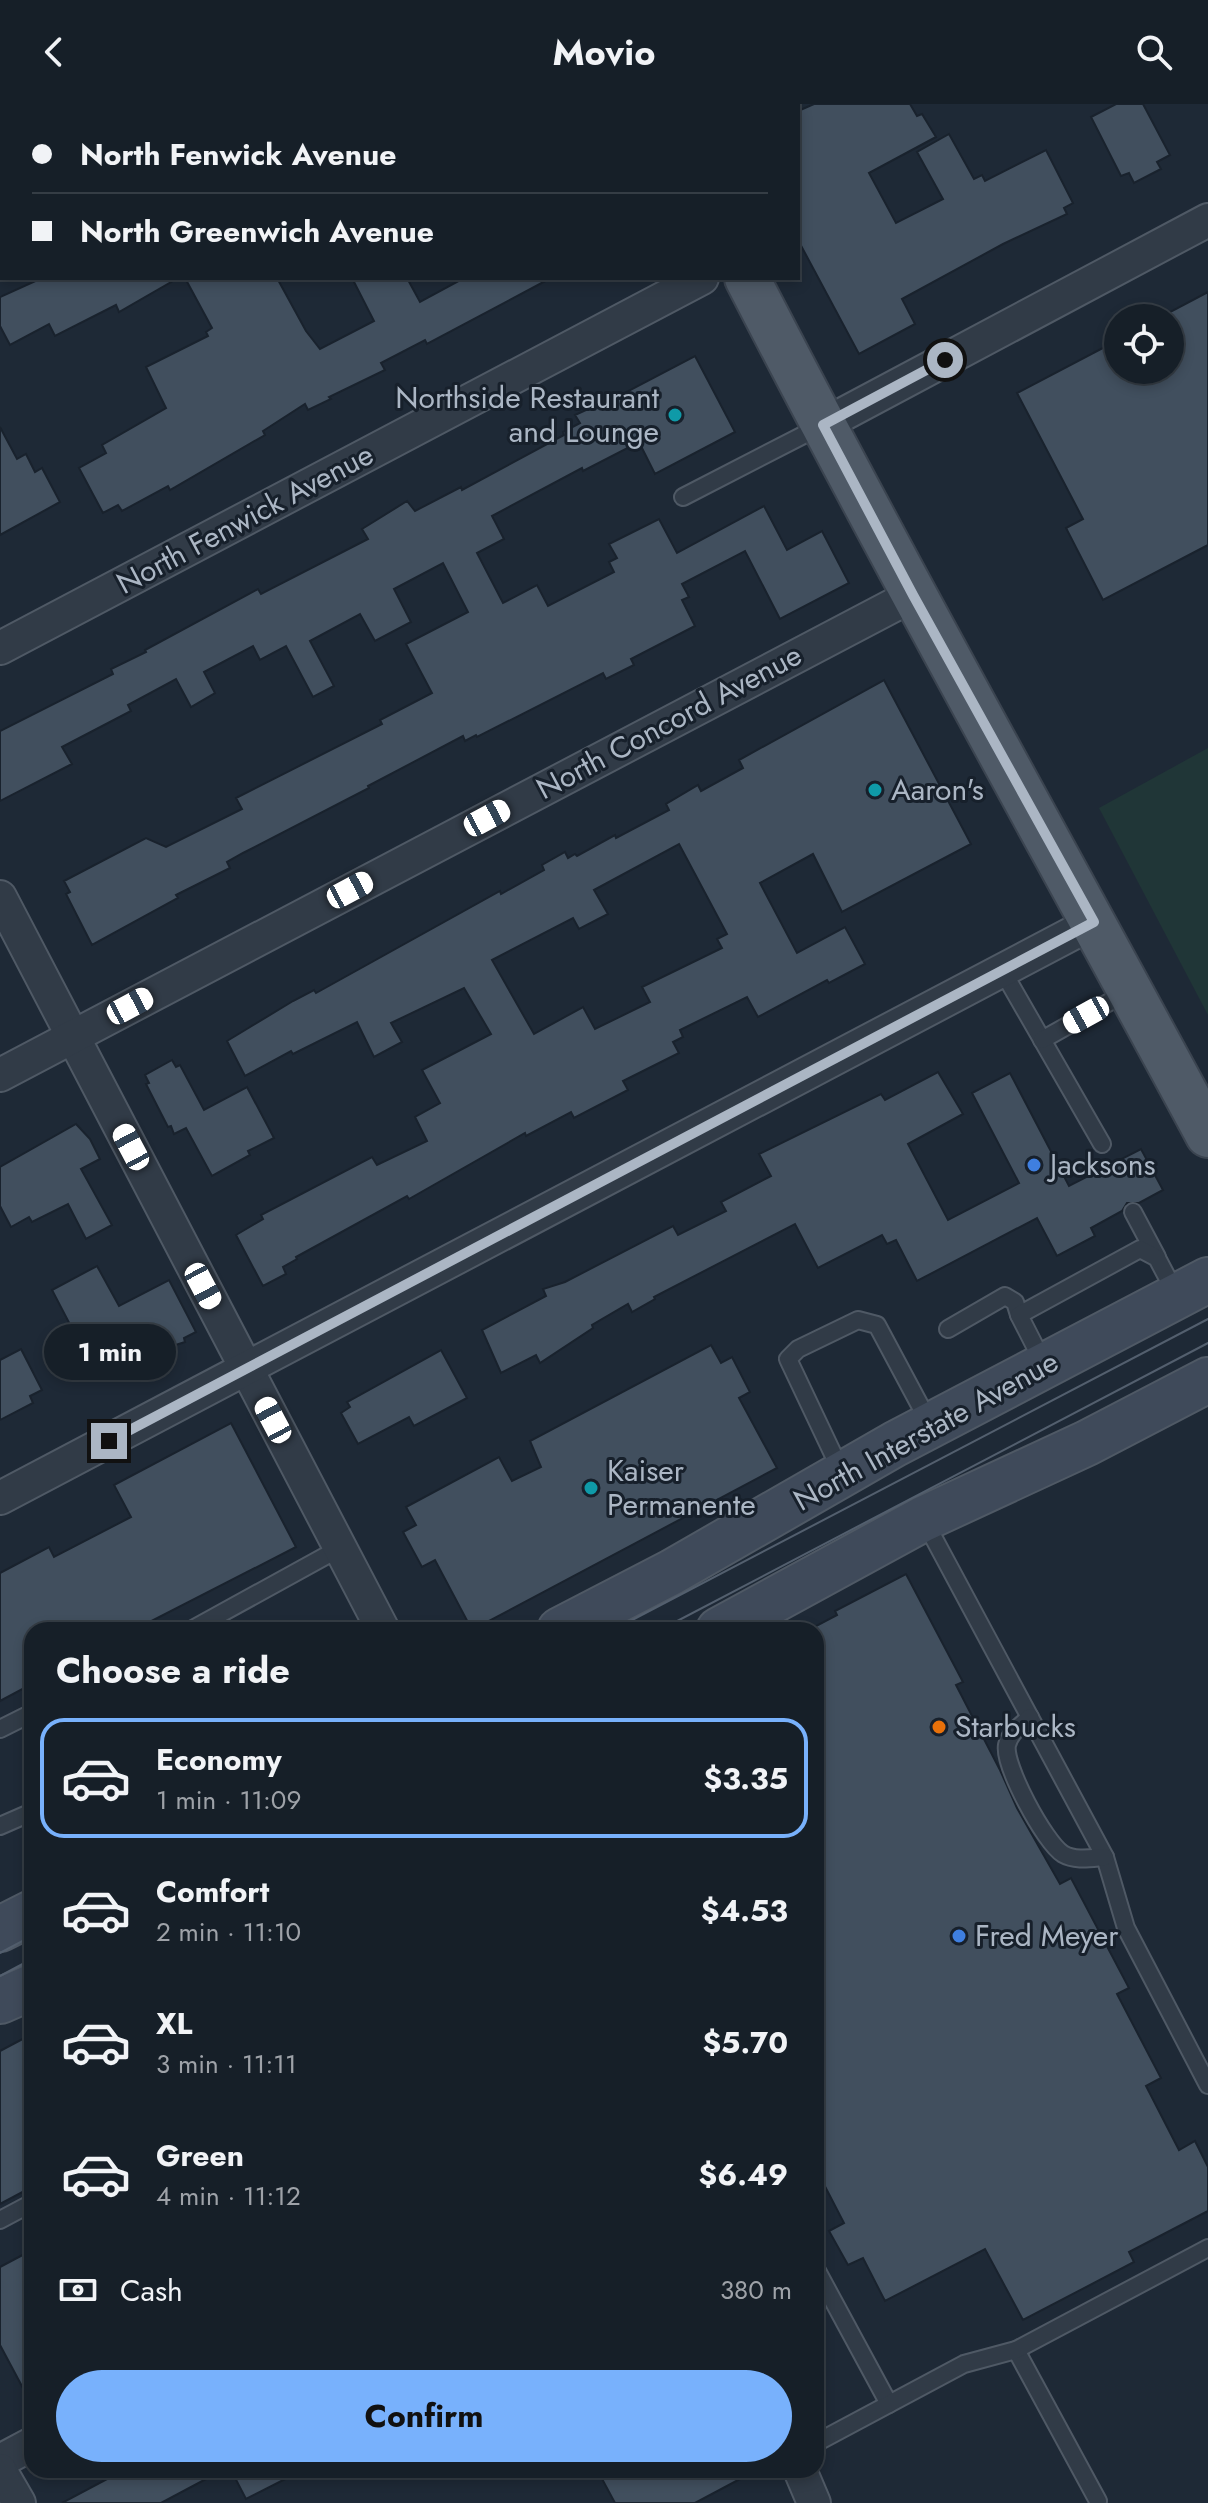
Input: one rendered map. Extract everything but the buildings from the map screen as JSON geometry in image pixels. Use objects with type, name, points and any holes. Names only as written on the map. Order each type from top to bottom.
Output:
[{"type":"main road","points":[[748,280],[913,595],[1208,1135]]},
{"type":"street","points":[[823,425],[1208,220]]},
{"type":"street","name":"North Fenwick Avenue","points":[[0,648],[698,280]]},
{"type":"street","name":"North Concord Avenue","points":[[0,1075],[913,595]]},
{"type":"street","points":[[0,897],[379,1622]]},
{"type":"street","points":[[0,1498],[1094,922]]},
{"type":"street","name":"North Interstate Avenue","points":[[575,1622],[672,1572],[931,1426],[1192,1288]]},
{"type":"street","points":[[734,1622],[923,1519],[1087,1443],[1208,1380]]},
{"type":"street","points":[[0,1929],[24,1917]]},
{"type":"street","points":[[0,2001],[24,1990]]},
{"type":"street","points":[[0,2461],[24,2448]]},
{"type":"street","points":[[0,2470],[19,2503]]},
{"type":"street","points":[[803,2478],[814,2503]]},
{"type":"lane","points":[[683,497],[823,425]]},
{"type":"lane","points":[[1002,970],[1102,1144]]},
{"type":"lane","points":[[1042,1040],[1131,990]]},
{"type":"lane","points":[[1133,1212],[1157,1258]]},
{"type":"lane","points":[[1019,1315],[1140,1249],[1157,1258],[1192,1288]]},
{"type":"lane","points":[[948,1329],[1005,1296],[1015,1302],[1045,1366]]},
{"type":"lane","points":[[843,1475],[788,1359],[798,1349],[858,1320],[877,1325],[931,1426]]},
{"type":"lane","points":[[923,1519],[1105,1857],[1126,1928],[1208,2085]]},
{"type":"lane","points":[[206,1622],[340,1548]]},
{"type":"lane","points":[[0,1729],[24,1717]]},
{"type":"lane","points":[[1030,1717],[1012,1733],[1007,1744],[1007,1757],[1040,1825],[1058,1851],[1066,1856],[1079,1859],[1105,1857]]},
{"type":"lane","points":[[0,1826],[24,1816]]},
{"type":"lane","points":[[0,2220],[24,2207]]},
{"type":"lane","points":[[824,2439],[964,2364],[1016,2350],[1208,2248]]},
{"type":"lane","points":[[824,2284],[889,2404]]},
{"type":"lane","points":[[1016,2350],[1098,2501]]},
{"type":"green space","points":[[1208,748],[1208,1015],[1099,808]]},
{"type":"tram line","points":[[628,1622],[1208,1319]]},
{"type":"tram line","points":[[675,1622],[1208,1343]]},
{"type":"tram line","points":[[0,1953],[24,1940]]},
{"type":"tram line","points":[[0,1976],[24,1963]]},
{"type":"place","name":"Northside Restaurant and Lounge","points":[[675,415]]},
{"type":"place","name":"Aaron's","points":[[875,790]]},
{"type":"place","name":"Jacksons","points":[[1034,1165]]},
{"type":"place","name":"Kaiser Permanente","points":[[591,1488]]},
{"type":"place","name":"Starbucks","points":[[939,1727]]},
{"type":"place","name":"Fred Meyer","points":[[959,1936]]},
{"type":"route","points":[[109,1441],[1094,922],[823,425],[945,360]]}]
